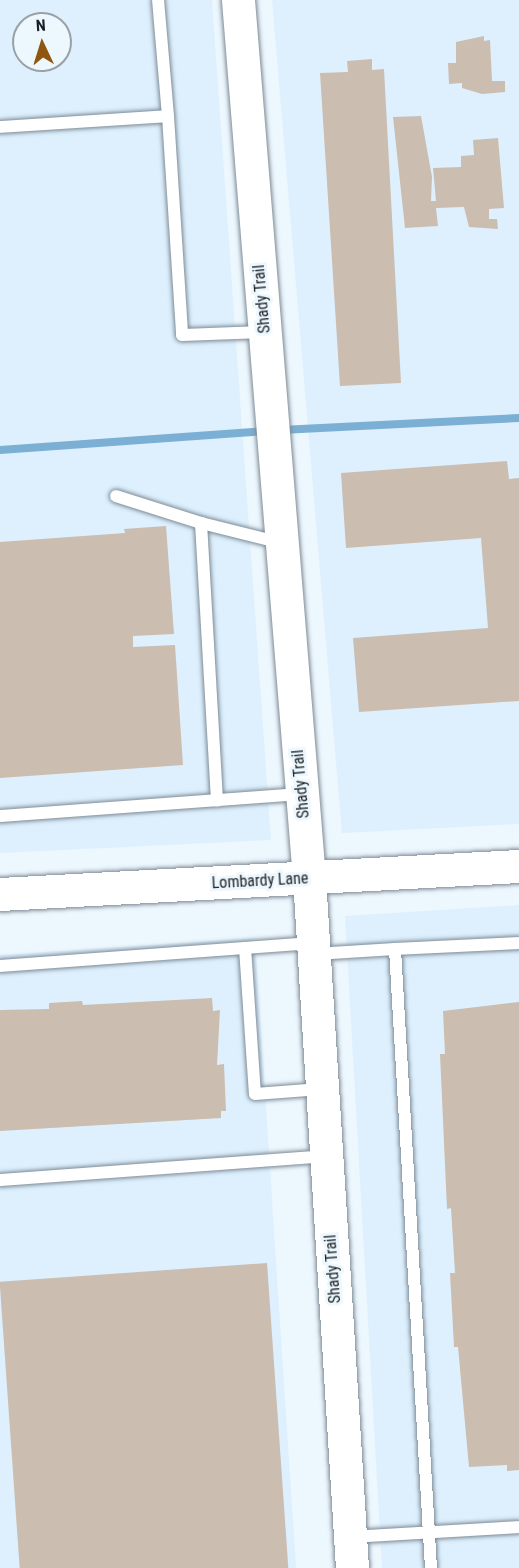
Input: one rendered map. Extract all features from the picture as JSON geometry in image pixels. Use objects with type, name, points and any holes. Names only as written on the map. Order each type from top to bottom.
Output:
[{"type":"street","name":"Shady Trail","points":[[238,0],[309,878],[351,1552]]},
{"type":"street","name":"Lombardy Lane","points":[[0,894],[519,866]]},
{"type":"lane","points":[[158,0],[182,335],[264,332]]},
{"type":"lane","points":[[0,128],[168,116]]},
{"type":"lane","points":[[116,496],[201,523],[281,543]]},
{"type":"lane","points":[[201,523],[217,801]]},
{"type":"lane","points":[[0,816],[302,794]]},
{"type":"lane","points":[[0,966],[245,948],[395,949],[519,944]]},
{"type":"lane","points":[[245,948],[255,1094],[321,1089]]},
{"type":"lane","points":[[395,949],[431,1568]]},
{"type":"lane","points":[[0,1180],[326,1156]]},
{"type":"lane","points":[[351,1552],[429,1532],[519,1527]]},
{"type":"shaded area","points":[[0,0],[212,0],[271,840],[0,853]]},
{"type":"shaded area","points":[[272,0],[519,0],[519,824],[342,833]]},
{"type":"shaded area","points":[[519,905],[519,1568],[382,1568],[345,916]]},
{"type":"shaded area","points":[[255,938],[296,1568],[0,1568],[0,955]]},
{"type":"building","points":[[484,36],[484,41],[490,40],[492,81],[505,81],[505,92],[482,94],[462,88],[462,83],[449,84],[448,63],[456,63],[456,42]]},
{"type":"building","points":[[372,59],[372,70],[384,69],[401,383],[340,386],[320,73],[348,72],[347,61]]},
{"type":"building","points":[[421,116],[432,177],[431,201],[436,201],[433,168],[461,167],[461,156],[474,155],[473,140],[498,138],[504,208],[489,209],[489,219],[497,219],[498,229],[469,227],[464,207],[436,208],[438,226],[405,228],[393,117]]},
{"type":"building","points":[[507,461],[509,479],[519,478],[519,701],[359,712],[353,638],[488,628],[481,538],[346,548],[341,473]]},
{"type":"building","points":[[166,526],[174,634],[133,636],[133,647],[175,645],[183,765],[0,778],[0,542],[125,533],[124,529]]},
{"type":"building","points":[[212,998],[213,1011],[220,1010],[217,1065],[224,1064],[226,1111],[221,1111],[221,1118],[0,1131],[0,1010],[49,1009],[49,1003],[82,1001],[83,1005]]},
{"type":"building","points":[[519,1002],[519,1470],[507,1471],[507,1465],[469,1467],[458,1347],[454,1347],[450,1273],[455,1273],[451,1208],[447,1209],[440,1054],[445,1054],[443,1011]]},
{"type":"building","points":[[267,1263],[288,1568],[20,1568],[0,1282]]},
{"type":"waterway","points":[[281,430],[519,418]]},
{"type":"waterway","points":[[0,450],[266,431]]}]
